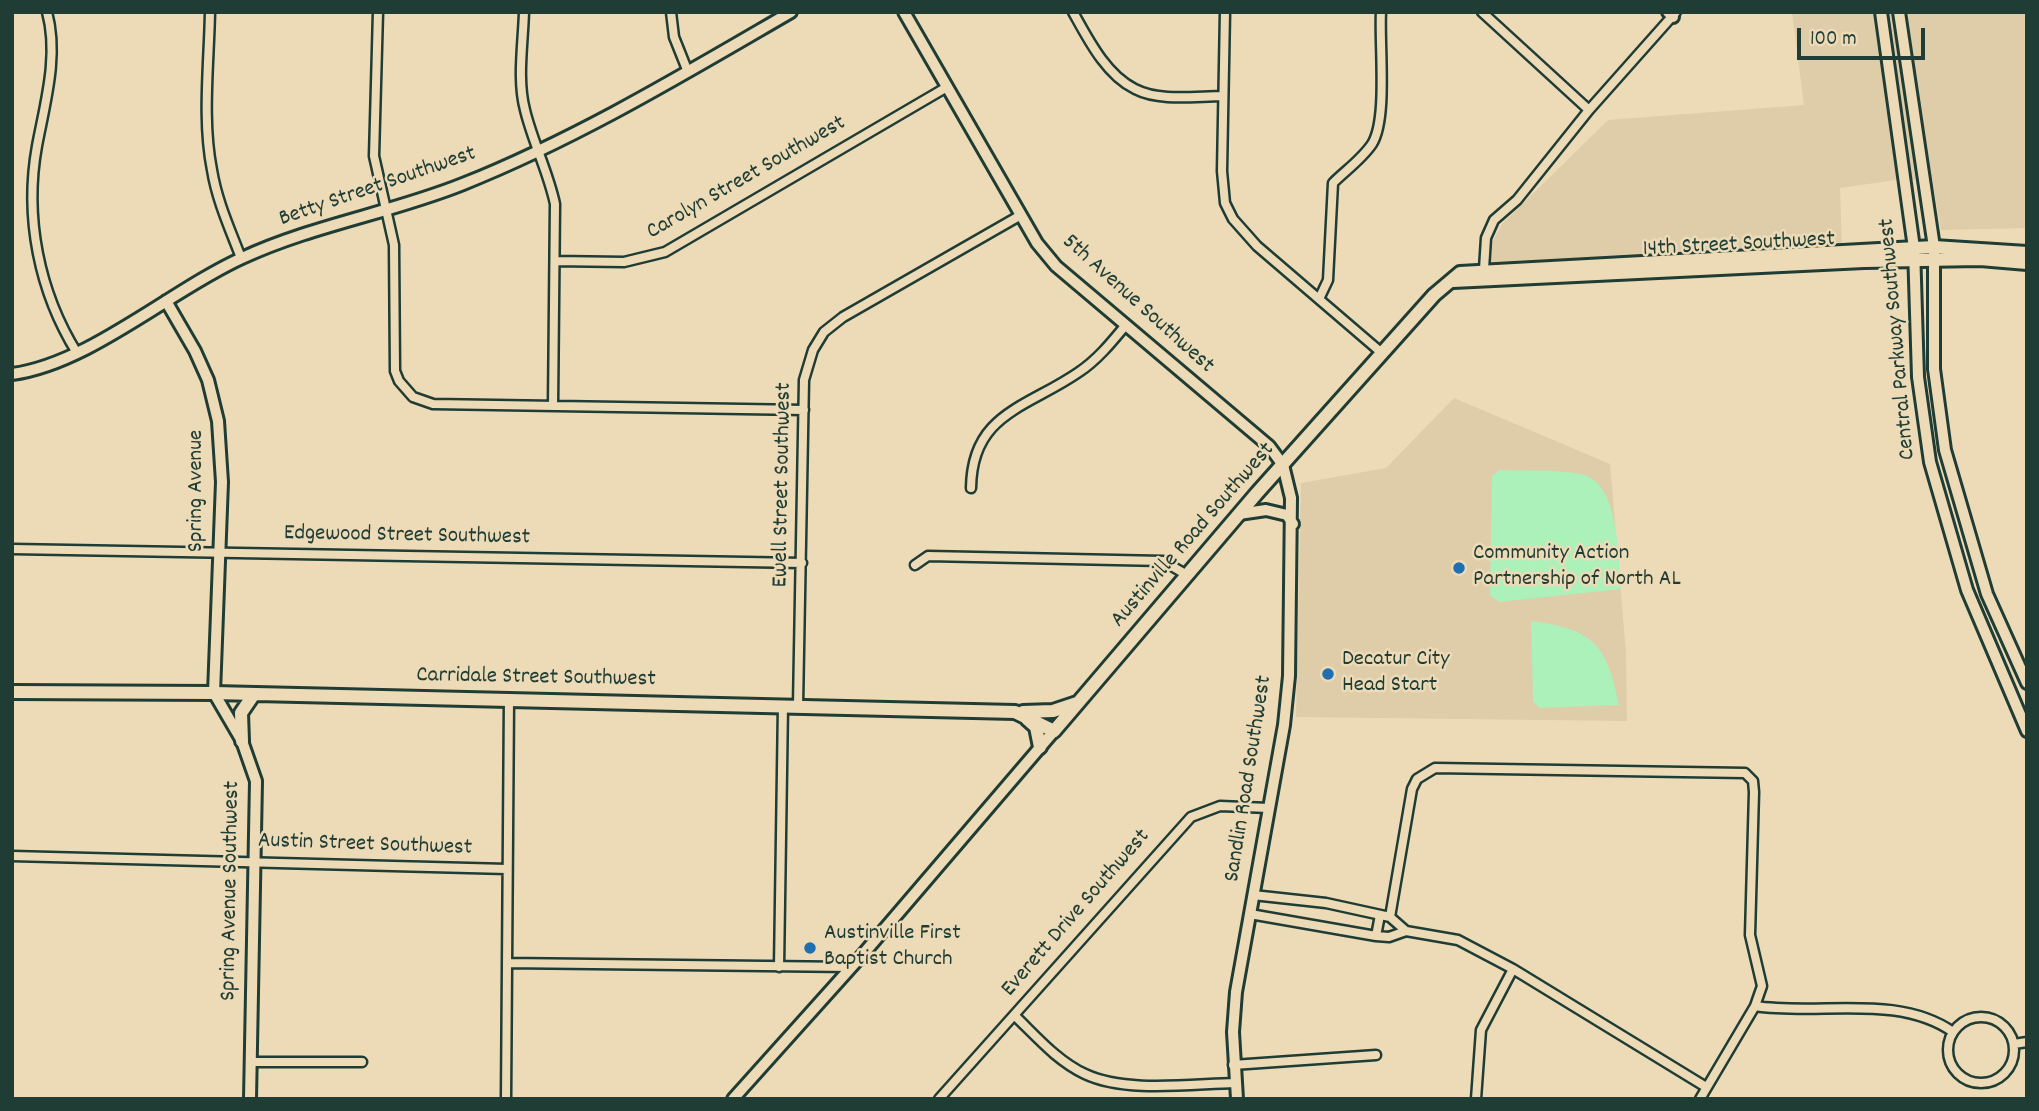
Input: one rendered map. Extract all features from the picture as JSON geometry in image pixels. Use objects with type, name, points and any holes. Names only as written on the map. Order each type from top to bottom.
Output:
[{"type":"main road","name":"14th Street Southwest","points":[[1934,253],[2027,264]]},
{"type":"main road","name":"14th Street Southwest","points":[[1453,281],[1934,253],[2027,253]]},
{"type":"main road","name":"14th Street Southwest","points":[[1484,270],[1914,254]]},
{"type":"main road","name":"Austinville Road Southwest","points":[[1054,731],[1239,514],[1434,295],[1460,273],[1484,270]]},
{"type":"main road","name":"Carridale Street Southwest","points":[[12,692],[214,693],[1015,712],[1054,731]]},
{"type":"main road","points":[[242,741],[241,713],[254,694]]},
{"type":"main road","points":[[1015,712],[1053,711],[1077,702]]},
{"type":"main road","points":[[1015,712],[1036,727],[1040,747]]},
{"type":"street","points":[[47,12],[51,35],[50,66],[33,168],[33,210],[44,281],[58,320],[78,353]]},
{"type":"street","points":[[210,12],[208,105],[211,168],[220,202],[242,258]]},
{"type":"street","points":[[378,12],[374,156],[395,256],[395,371],[399,381],[413,397],[433,404],[804,411]]},
{"type":"street","points":[[524,12],[523,98],[538,150],[549,176],[555,204],[553,406]]},
{"type":"street","points":[[671,12],[674,37],[688,72]]},
{"type":"street","name":"Betty Street Southwest","points":[[12,374],[46,366],[78,353],[242,258],[442,192],[538,150],[688,72],[791,12]]},
{"type":"street","name":"5th Avenue Southwest","points":[[904,12],[1021,215],[1056,266],[1269,446],[1283,465]]},
{"type":"street","points":[[1073,12],[1099,57],[1134,89],[1163,96],[1223,96]]},
{"type":"street","points":[[1225,12],[1222,190],[1225,203],[1233,219],[1257,246],[1383,354]]},
{"type":"street","points":[[1319,299],[1328,280],[1332,183],[1370,146],[1375,137],[1380,106],[1381,12]]},
{"type":"street","points":[[1482,12],[1589,110]]},
{"type":"street","name":"Central Parkway Southwest","points":[[1881,12],[1914,254],[1918,377],[1930,462],[1967,590],[2027,731]]},
{"type":"street","name":"Central Parkway Southwest","points":[[1899,12],[1934,253],[1934,369],[1945,450],[1987,594],[2027,684]]},
{"type":"street","points":[[1484,270],[1486,238],[1494,220],[1517,200],[1589,110],[1672,14]]},
{"type":"street","name":"Carolyn Street Southwest","points":[[555,261],[624,262],[665,252],[947,87]]},
{"type":"street","name":"Ewell Street Southwest","points":[[798,705],[806,369],[824,332],[863,304],[1021,215]]},
{"type":"street","name":"Spring Avenue","points":[[166,301],[195,351],[208,380],[218,421],[222,472],[214,693]]},
{"type":"street","points":[[971,488],[973,456],[989,429],[1094,361],[1125,326]]},
{"type":"street","name":"Sandlin Road Southwest","points":[[1237,1099],[1233,1065],[1236,992],[1287,707],[1293,524],[1291,498],[1283,465]]},
{"type":"street","points":[[1239,514],[1257,510],[1275,512],[1287,515],[1293,524]]},
{"type":"street","name":"Edgewood Street Southwest","points":[[12,549],[802,563]]},
{"type":"street","points":[[915,565],[928,556],[1163,561],[1187,575]]},
{"type":"street","name":"Spring Avenue Southwest","points":[[214,693],[242,741],[256,781],[250,1099]]},
{"type":"street","points":[[506,1099],[509,699]]},
{"type":"street","points":[[779,967],[783,705]]},
{"type":"street","name":"Austinville Road Southwest","points":[[733,1099],[851,967],[1054,731]]},
{"type":"street","points":[[1390,917],[1412,789],[1417,779],[1435,768],[1745,773],[1753,781],[1754,792],[1750,935],[1762,986],[1755,1006],[1700,1099]]},
{"type":"street","name":"Everett Drive Southwest","points":[[939,1099],[1191,817],[1220,806],[1269,808]]},
{"type":"street","name":"Austin Street Southwest","points":[[12,856],[507,869]]},
{"type":"street","points":[[1253,895],[1326,903],[1390,917],[1406,931]]},
{"type":"street","points":[[1250,914],[1376,936],[1389,937],[1406,931],[1458,940],[1513,969],[1706,1087]]},
{"type":"street","points":[[1376,936],[1380,915]]},
{"type":"street","points":[[507,963],[851,967]]},
{"type":"street","points":[[1476,1099],[1481,1030],[1513,969]]},
{"type":"street","points":[[1755,1006],[1783,1010],[1901,1010],[1927,1017],[1953,1032]]},
{"type":"street","points":[[1014,1015],[1067,1063],[1105,1081],[1147,1085],[1235,1083]]},
{"type":"street","points":[[1988,1017],[2006,1027],[2014,1044],[2014,1057],[2010,1067],[2002,1076],[1980,1083],[1959,1074],[1948,1054],[1953,1032],[1968,1019],[1988,1017]]},
{"type":"street","points":[[2014,1044],[2027,1042]]},
{"type":"street","points":[[1233,1065],[1376,1055]]},
{"type":"street","points":[[250,1062],[362,1062]]},
{"type":"shaded area","points":[[1792,12],[2027,12],[2027,228],[1941,230],[1932,179],[1896,180],[1840,188],[1842,248],[1497,265],[1484,258],[1502,224],[1608,120],[1804,105]]},
{"type":"shaded area","name":"Community Action Partnership of North AL","points":[[1454,398],[1610,464],[1626,653],[1627,721],[1296,717],[1301,483],[1386,468]]},
{"type":"green space","points":[[1499,470],[1571,472],[1594,480],[1610,506],[1617,541],[1621,589],[1499,602],[1490,595],[1492,476]]},
{"type":"green space","points":[[1531,621],[1569,629],[1593,643],[1609,667],[1619,705],[1540,708],[1533,702]]},
{"type":"place","name":"Community Action Partnership of North AL","points":[[1459,568]]},
{"type":"place","name":"Decatur City Head Start","points":[[1328,674]]},
{"type":"place","name":"Austinville First Baptist Church","points":[[810,948]]}]
